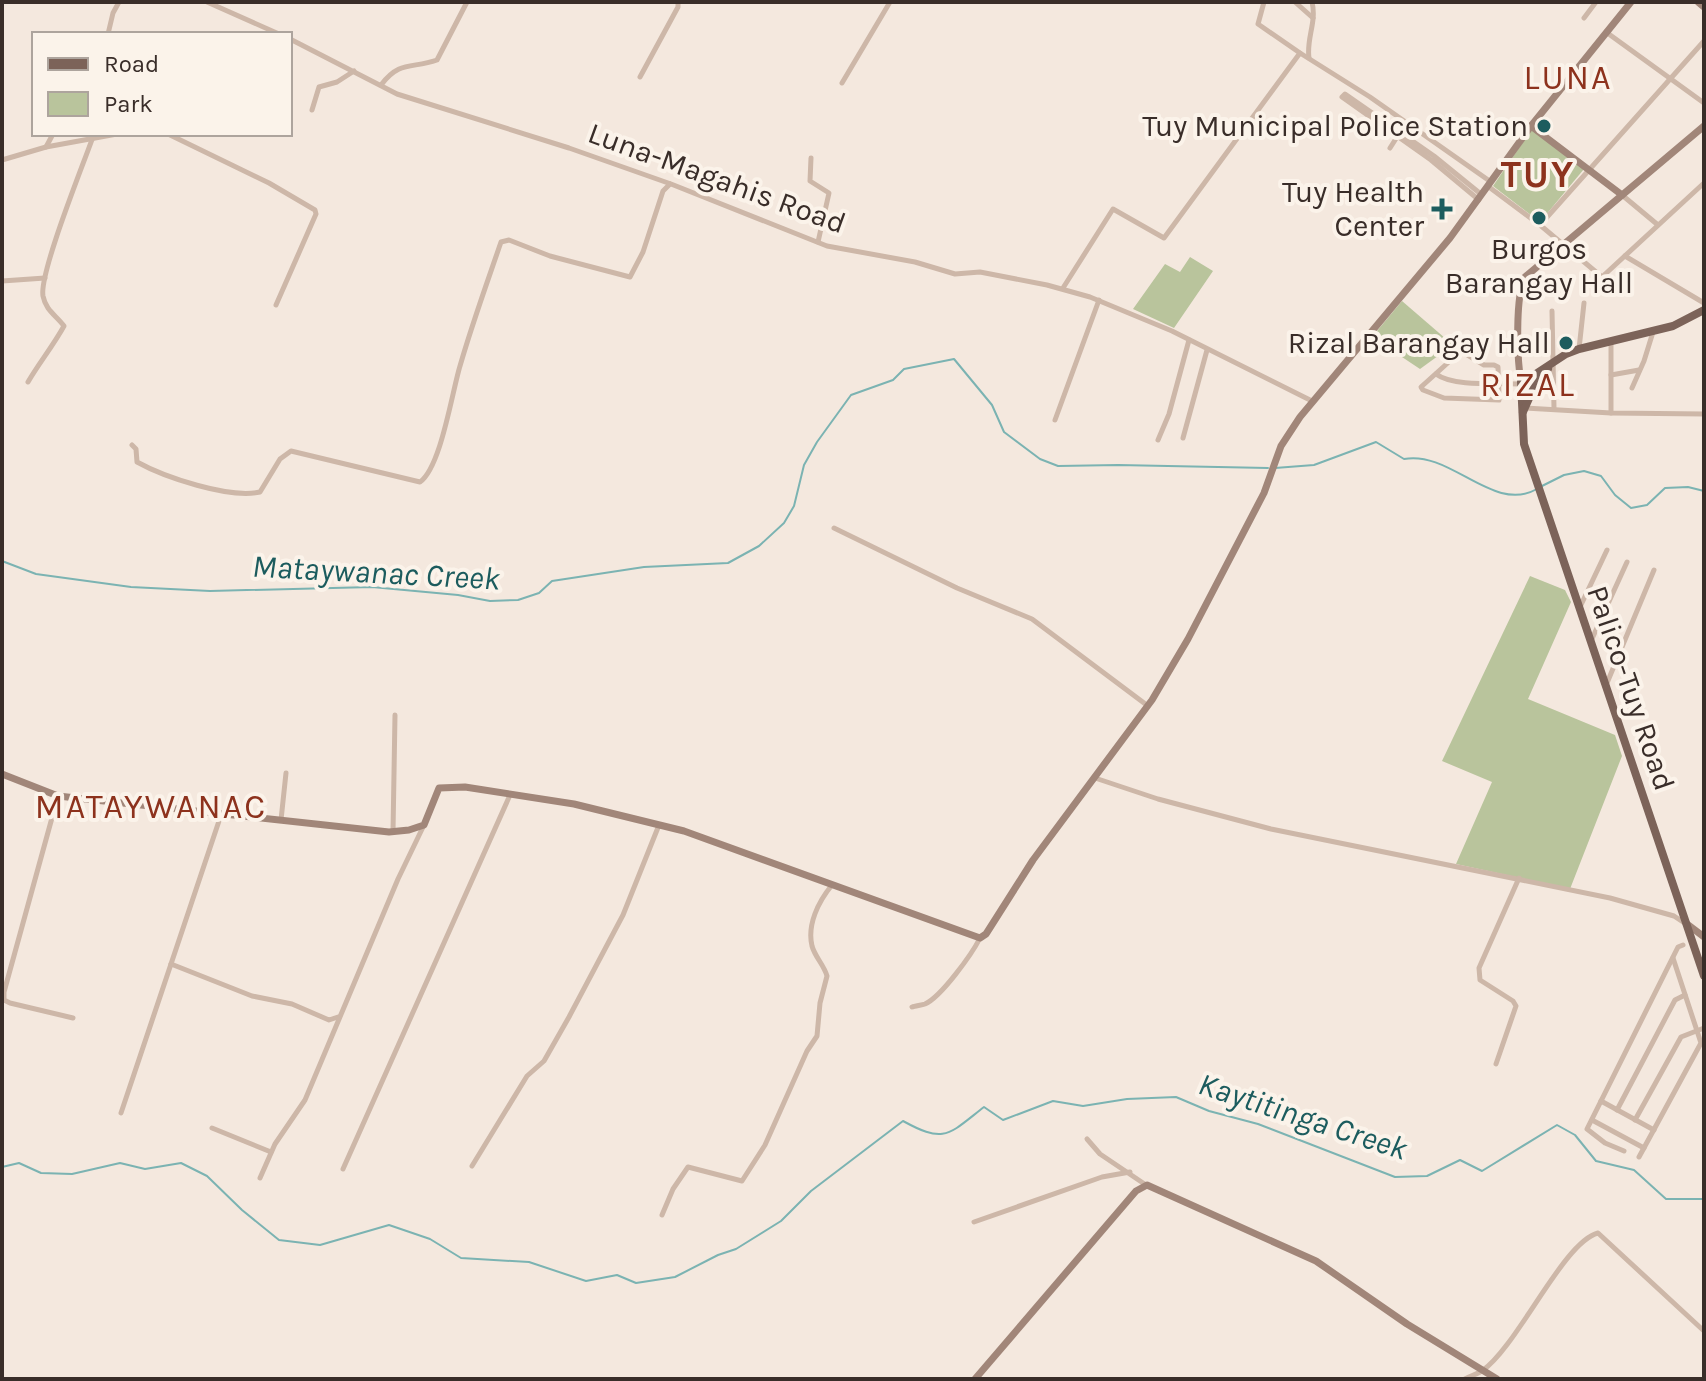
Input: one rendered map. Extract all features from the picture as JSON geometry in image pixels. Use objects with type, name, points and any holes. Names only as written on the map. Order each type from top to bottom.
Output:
[{"type":"main road","points":[[1527,383],[1579,349],[1673,326],[1704,310]]},
{"type":"main road","name":"Palico-Tuy Road","points":[[1527,383],[1524,444],[1704,976]]},
{"type":"street","points":[[108,32],[119,2]]},
{"type":"street","points":[[207,2],[234,8],[276,32]]},
{"type":"street","points":[[381,85],[390,74],[412,63],[437,60],[467,2]]},
{"type":"street","points":[[640,77],[678,2]]},
{"type":"street","points":[[842,83],[890,2]]},
{"type":"street","points":[[1264,2],[1258,24],[1370,97],[1491,185],[1602,277],[1704,183]]},
{"type":"street","points":[[1295,2],[1314,18]]},
{"type":"street","points":[[1310,59],[1308,49],[1314,18],[1312,2]]},
{"type":"street","points":[[1584,18],[1596,2]]},
{"type":"street","points":[[912,1007],[924,1005],[933,998],[986,934],[1033,860],[1148,706],[1188,639],[1268,482],[1288,434],[1481,198],[1531,126],[1631,2]]},
{"type":"street","points":[[1698,2],[1704,7]]},
{"type":"street","points":[[1606,32],[1704,103]]},
{"type":"street","name":"Luna-Magahis Road","points":[[292,40],[397,94],[569,148],[818,242],[955,274],[980,272],[1063,288],[1099,300],[1189,340],[1312,401]]},
{"type":"street","points":[[1540,225],[1704,41]]},
{"type":"street","points":[[1063,288],[1113,209],[1164,238],[1300,53]]},
{"type":"street","points":[[312,110],[319,87],[337,82],[354,71]]},
{"type":"street","points":[[1399,135],[1342,97],[1345,94],[1399,135],[1481,198]]},
{"type":"street","points":[[1531,126],[1658,225]]},
{"type":"street","points":[[1436,374],[1459,381],[1527,383],[1520,322],[1522,282],[1525,277],[1704,126]]},
{"type":"street","points":[[1390,148],[1399,135]]},
{"type":"street","points":[[46,147],[52,136]]},
{"type":"street","points":[[2,160],[93,136]]},
{"type":"street","points":[[28,382],[64,326],[46,308],[42,292],[93,136]]},
{"type":"street","points":[[172,136],[269,183],[315,210],[316,214],[276,305]]},
{"type":"street","points":[[811,158],[810,181],[829,193],[818,242]]},
{"type":"street","points":[[132,445],[136,449],[137,462],[164,474],[251,494],[260,492],[280,459],[291,451],[420,482],[430,469],[445,426],[460,365],[501,242],[509,240],[550,256],[630,277],[643,252],[663,191],[671,184]]},
{"type":"street","points":[[1625,256],[1704,303]]},
{"type":"street","points":[[2,281],[45,278]]},
{"type":"street","points":[[1055,420],[1099,300]]},
{"type":"street","points":[[1579,349],[1584,303]]},
{"type":"street","points":[[1552,311],[1554,408]]},
{"type":"street","points":[[1632,388],[1653,332]]},
{"type":"street","points":[[1158,440],[1169,414],[1189,340]]},
{"type":"street","points":[[1611,341],[1611,413]]},
{"type":"street","points":[[1183,438],[1207,350]]},
{"type":"street","points":[[1461,351],[1484,365],[1498,367],[1499,400],[1444,398],[1421,387],[1436,374],[1461,351]]},
{"type":"street","points":[[1611,375],[1640,370]]},
{"type":"street","points":[[1524,410],[1554,408],[1611,413],[1704,414]]},
{"type":"street","points":[[834,528],[957,588],[1032,619],[1148,706]]},
{"type":"street","points":[[1579,609],[1607,550]]},
{"type":"street","points":[[1590,642],[1627,562]]},
{"type":"street","points":[[1606,686],[1654,570]]},
{"type":"street","points":[[393,832],[395,715]]},
{"type":"street","points":[[281,821],[286,773]]},
{"type":"street","points":[[2,774],[58,796],[393,832],[424,825]]},
{"type":"street","points":[[1095,778],[1158,799],[1271,829],[1638,905],[1674,916],[1704,937]]},
{"type":"street","points":[[260,1178],[271,1152],[305,1100],[439,788],[465,787],[574,804],[684,831],[980,938]]},
{"type":"street","points":[[343,1169],[510,795]]},
{"type":"street","points":[[58,796],[4,984],[3,999],[73,1018]]},
{"type":"street","points":[[121,1113],[221,815]]},
{"type":"street","points":[[472,1166],[527,1076],[544,1061],[569,1017],[623,915],[659,825]]},
{"type":"street","points":[[1496,1064],[1516,1006],[1480,980],[1479,968],[1519,878]]},
{"type":"street","points":[[662,1215],[673,1189],[688,1167],[742,1181],[765,1145],[807,1051],[817,1036],[820,1003],[827,976],[812,949],[811,927],[824,895],[832,885]]},
{"type":"street","points":[[1624,1151],[1605,1143],[1587,1129],[1678,947],[1683,945]]},
{"type":"street","points":[[1639,1157],[1700,1046],[1701,1029],[1685,995],[1673,957]]},
{"type":"street","points":[[171,964],[266,1000],[292,1004],[329,1020],[339,1017]]},
{"type":"street","points":[[1617,1110],[1675,1000],[1685,995]]},
{"type":"street","points":[[1635,1120],[1681,1037],[1701,1029]]},
{"type":"street","points":[[1601,1101],[1654,1130]]},
{"type":"street","points":[[1592,1120],[1644,1148]]},
{"type":"street","points":[[212,1128],[271,1152]]},
{"type":"street","points":[[1087,1139],[1100,1154],[1147,1185],[1316,1261],[1407,1324],[1497,1379]]},
{"type":"street","points":[[974,1222],[1102,1177],[1130,1172]]},
{"type":"street","points":[[975,1379],[1136,1191],[1147,1185]]},
{"type":"street","points":[[1465,1379],[1483,1370],[1550,1286],[1574,1249],[1588,1236],[1598,1233],[1704,1331]]},
{"type":"green space","points":[[1532,129],[1584,169],[1540,222],[1493,186]]},
{"type":"green space","points":[[1190,257],[1213,271],[1174,328],[1133,309],[1165,264],[1180,272]]},
{"type":"green space","points":[[1402,301],[1453,345],[1420,369],[1372,337]]},
{"type":"green space","points":[[1530,576],[1565,590],[1571,602],[1528,699],[1615,735],[1622,756],[1570,889],[1456,864],[1492,782],[1442,761]]},
{"type":"waterway","name":"Mataywanac Creek","points":[[2,561],[36,574],[131,587],[210,591],[372,587],[490,601],[518,600],[539,593],[552,581],[644,567],[728,563],[759,546],[784,523],[794,506],[804,465],[851,395],[893,380],[904,369],[954,359],[992,405],[1004,432],[1040,459],[1058,466],[1268,468]]},
{"type":"waterway","name":"Mataywanac Creek","points":[[1275,468],[1314,465],[1376,442],[1404,459],[1438,463],[1504,494],[1521,495],[1537,489]]},
{"type":"waterway","name":"Mataywanac Creek","points":[[1542,486],[1564,475],[1584,471],[1601,476],[1615,495],[1631,508],[1647,505],[1665,488],[1688,487],[1704,491]]},
{"type":"waterway","name":"Kaytitinga Creek","points":[[2,1167],[19,1163],[41,1173],[72,1174],[120,1163],[145,1169],[181,1163],[207,1176],[279,1240],[320,1245],[389,1225],[430,1239],[461,1258],[529,1262],[586,1281],[617,1275],[636,1283],[675,1277],[736,1249],[781,1221],[811,1191],[903,1121],[928,1132],[946,1133],[984,1107],[1003,1120],[1053,1101],[1083,1106],[1127,1099],[1176,1097],[1209,1111],[1258,1124],[1395,1177],[1427,1176],[1460,1160],[1482,1171],[1557,1125],[1575,1135],[1596,1161],[1634,1170],[1666,1199],[1704,1199]]},
{"type":"place","name":"Tuy Municipal Police Station","points":[[1544,126]]},
{"type":"place","name":"Tuy Health Center","points":[[1442,209]]},
{"type":"place","name":"Burgos Barangay Hall","points":[[1539,218]]},
{"type":"place","name":"Rizal Barangay Hall","points":[[1566,343]]},
{"type":"district","name":"LUNA","points":[[1568,77]]},
{"type":"district","name":"TUY","points":[[1538,174]]},
{"type":"district","name":"RIZAL","points":[[1528,384]]},
{"type":"district","name":"MATAYWANAC","points":[[151,806]]}]
